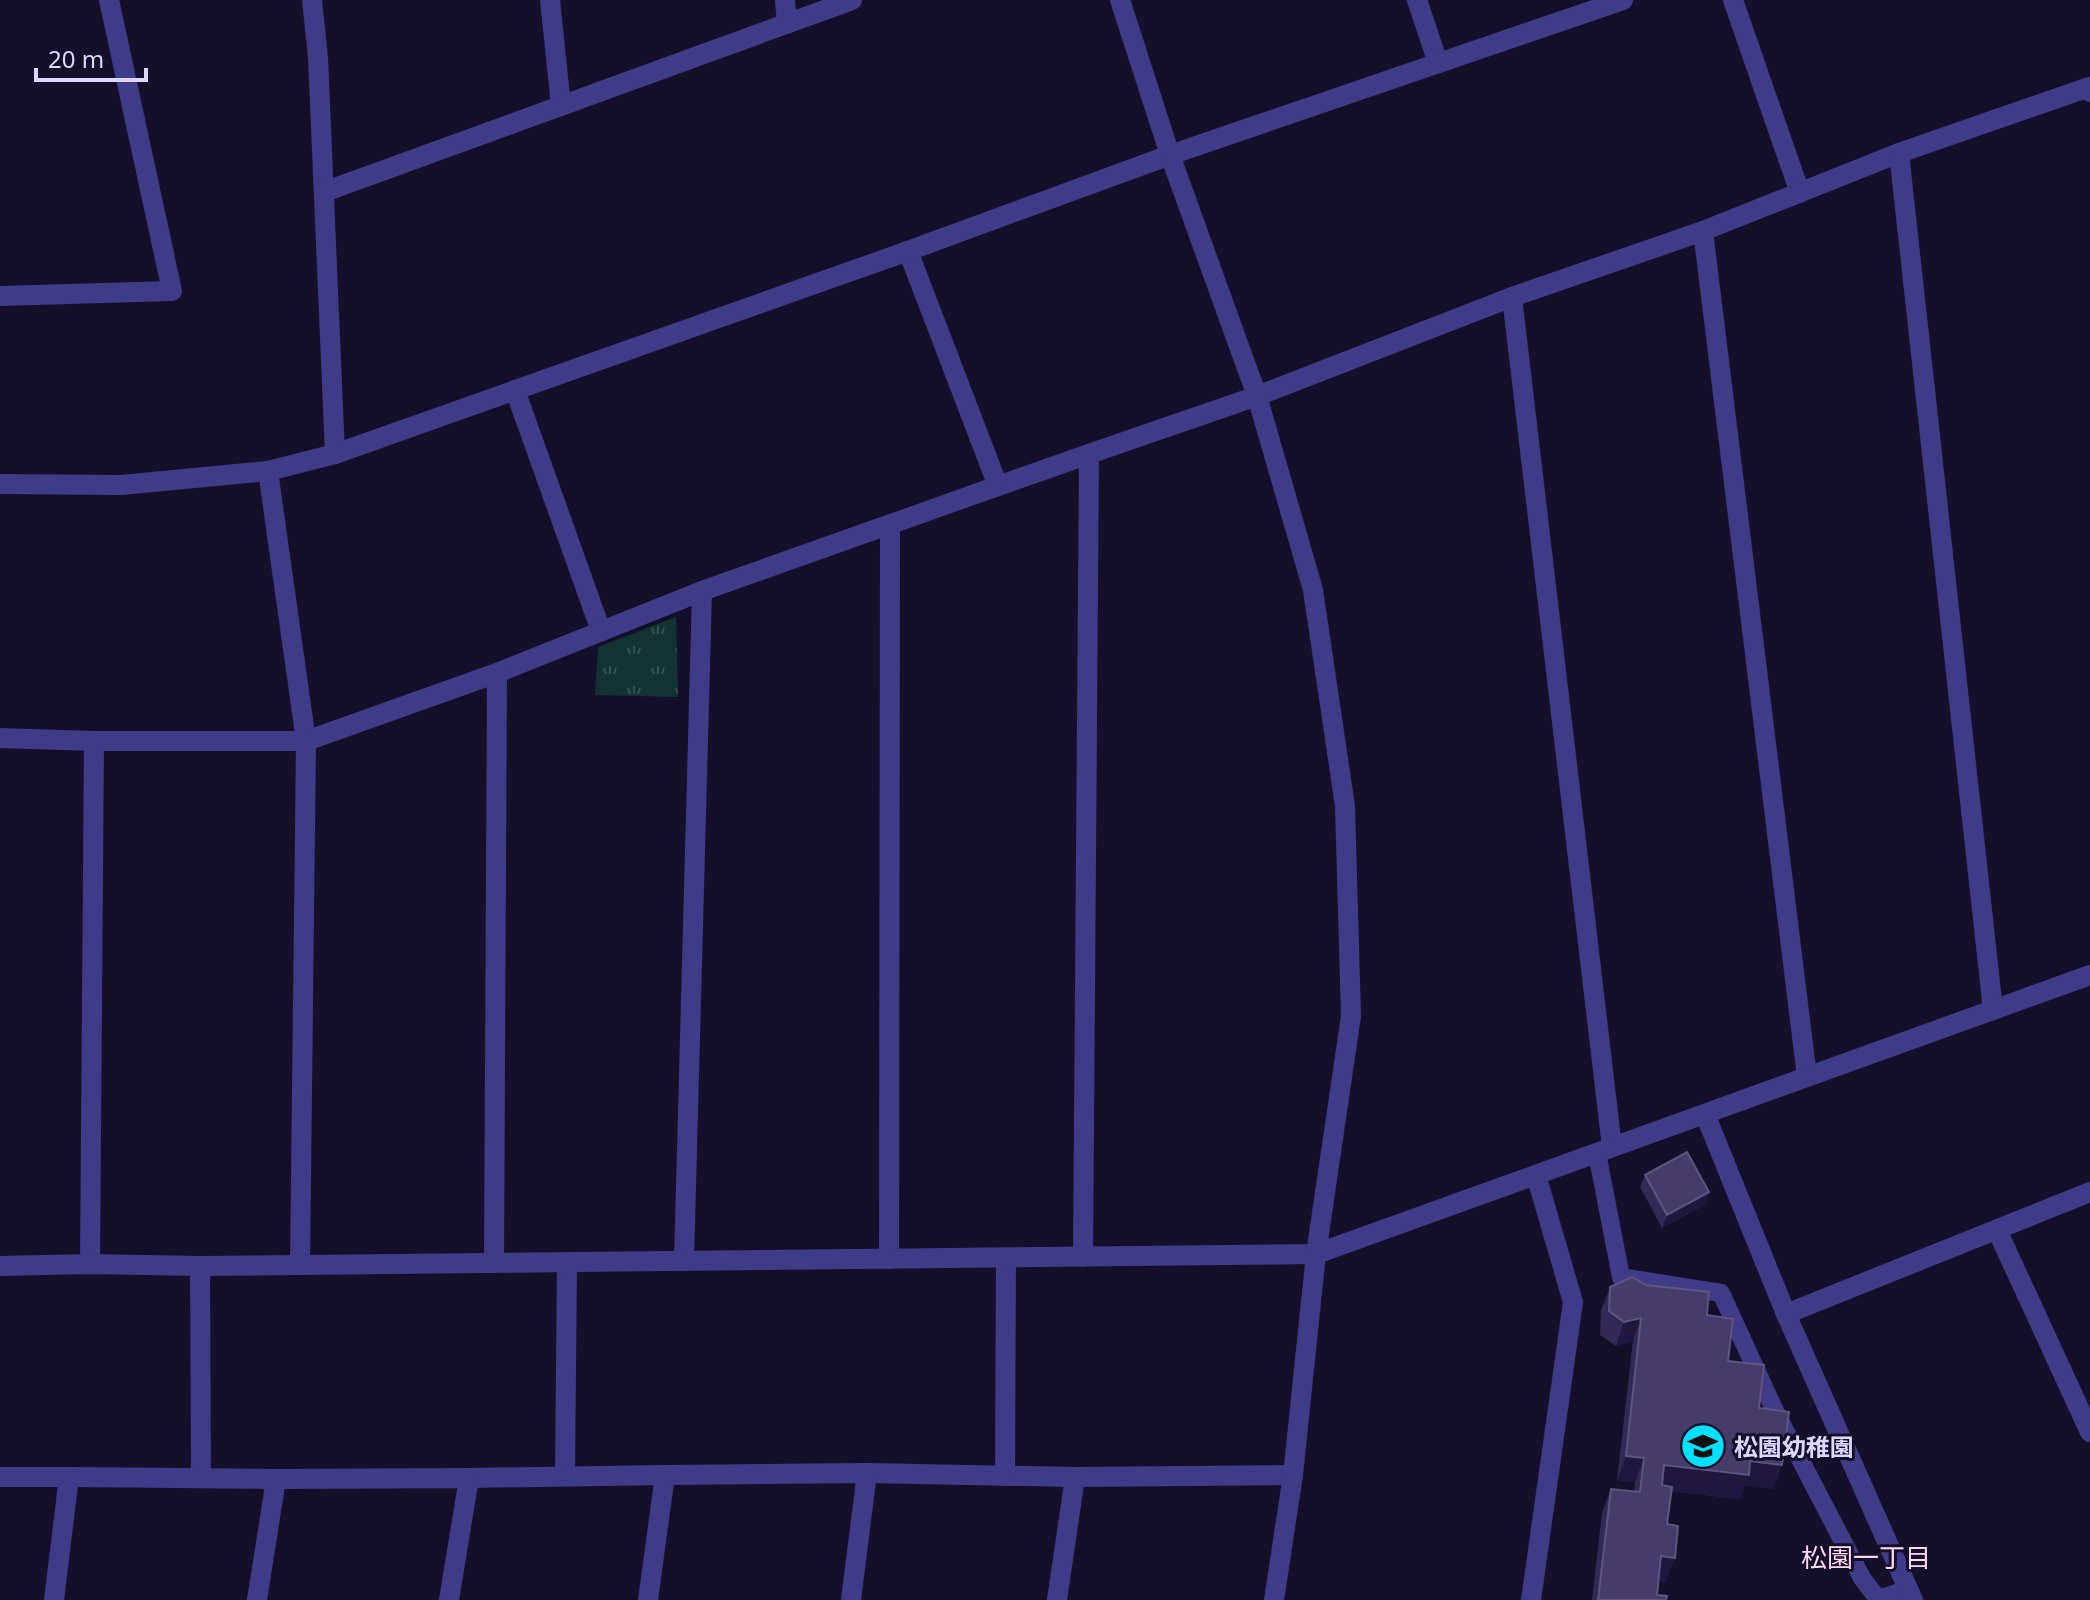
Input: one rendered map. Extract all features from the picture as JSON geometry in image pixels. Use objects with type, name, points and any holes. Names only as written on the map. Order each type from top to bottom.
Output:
[{"type":"street","points":[[0,296],[172,291],[109,0]]},
{"type":"street","points":[[312,0],[318,57],[335,454]]},
{"type":"street","points":[[550,0],[561,106]]},
{"type":"street","points":[[785,0],[787,24]]},
{"type":"street","points":[[324,192],[852,0]]},
{"type":"street","points":[[1120,0],[1170,155],[1257,396],[1313,590],[1345,806],[1351,1016],[1316,1254],[1293,1475],[1274,1600]]},
{"type":"street","points":[[1417,0],[1438,63]]},
{"type":"street","points":[[0,484],[121,485],[268,471],[335,454],[1170,155],[1623,0]]},
{"type":"street","points":[[1733,0],[1800,193]]},
{"type":"street","points":[[0,738],[306,741],[497,673],[702,591],[1257,396],[1512,297],[1703,231],[1899,153],[2090,89]]},
{"type":"street","points":[[1899,153],[1993,1010]]},
{"type":"street","points":[[1703,231],[1807,1077]]},
{"type":"street","points":[[908,251],[998,486]]},
{"type":"street","points":[[1512,297],[1605,1150]]},
{"type":"street","points":[[515,390],[601,631]]},
{"type":"street","points":[[1083,1257],[1089,454]]},
{"type":"street","points":[[268,471],[306,741],[300,1265]]},
{"type":"street","points":[[889,1259],[890,525]]},
{"type":"street","points":[[684,1261],[702,591]]},
{"type":"street","points":[[494,1263],[497,673]]},
{"type":"street","points":[[90,1264],[94,741]]},
{"type":"street","points":[[0,1266],[1316,1254],[2090,975]]},
{"type":"street","points":[[1705,1114],[1786,1314],[1911,1595]]},
{"type":"street","points":[[1531,1600],[1573,1302],[1536,1175]]},
{"type":"street","points":[[1786,1314],[2090,1192]]},
{"type":"street","points":[[1997,1230],[2090,1432]]},
{"type":"street","points":[[1005,1476],[1006,1258]]},
{"type":"street","points":[[565,1476],[567,1262]]},
{"type":"street","points":[[200,1266],[201,1478]]},
{"type":"street","points":[[0,1477],[276,1479],[867,1473],[1075,1477],[1293,1475]]},
{"type":"street","points":[[851,1600],[867,1473]]},
{"type":"street","points":[[648,1600],[665,1475]]},
{"type":"street","points":[[54,1600],[69,1477]]},
{"type":"street","points":[[1057,1600],[1075,1477]]},
{"type":"street","points":[[449,1600],[469,1478]]},
{"type":"street","points":[[257,1600],[276,1479]]},
{"type":"lane","points":[[1605,1150],[1621,1277],[1721,1293],[1775,1411],[1862,1578],[1878,1599],[1911,1595]]},
{"type":"green space","points":[[676,617],[678,697],[595,695],[598,647]]},
{"type":"building","points":[[1687,1152],[1709,1192],[1667,1215],[1645,1175]]},
{"type":"building","points":[[1632,1277],[1646,1285],[1709,1292],[1707,1315],[1733,1319],[1728,1361],[1764,1365],[1759,1408],[1789,1412],[1782,1465],[1750,1461],[1749,1475],[1664,1465],[1662,1485],[1672,1487],[1667,1524],[1678,1526],[1675,1558],[1661,1556],[1657,1595],[1667,1596],[1666,1600],[1598,1600],[1611,1489],[1640,1492],[1644,1458],[1626,1456],[1641,1318],[1624,1322],[1609,1311],[1610,1287]]},
{"type":"place","name":"松園幼稚園","points":[[1703,1446]]},
{"type":"district","name":"松園一丁目","points":[[1866,1557]]}]
